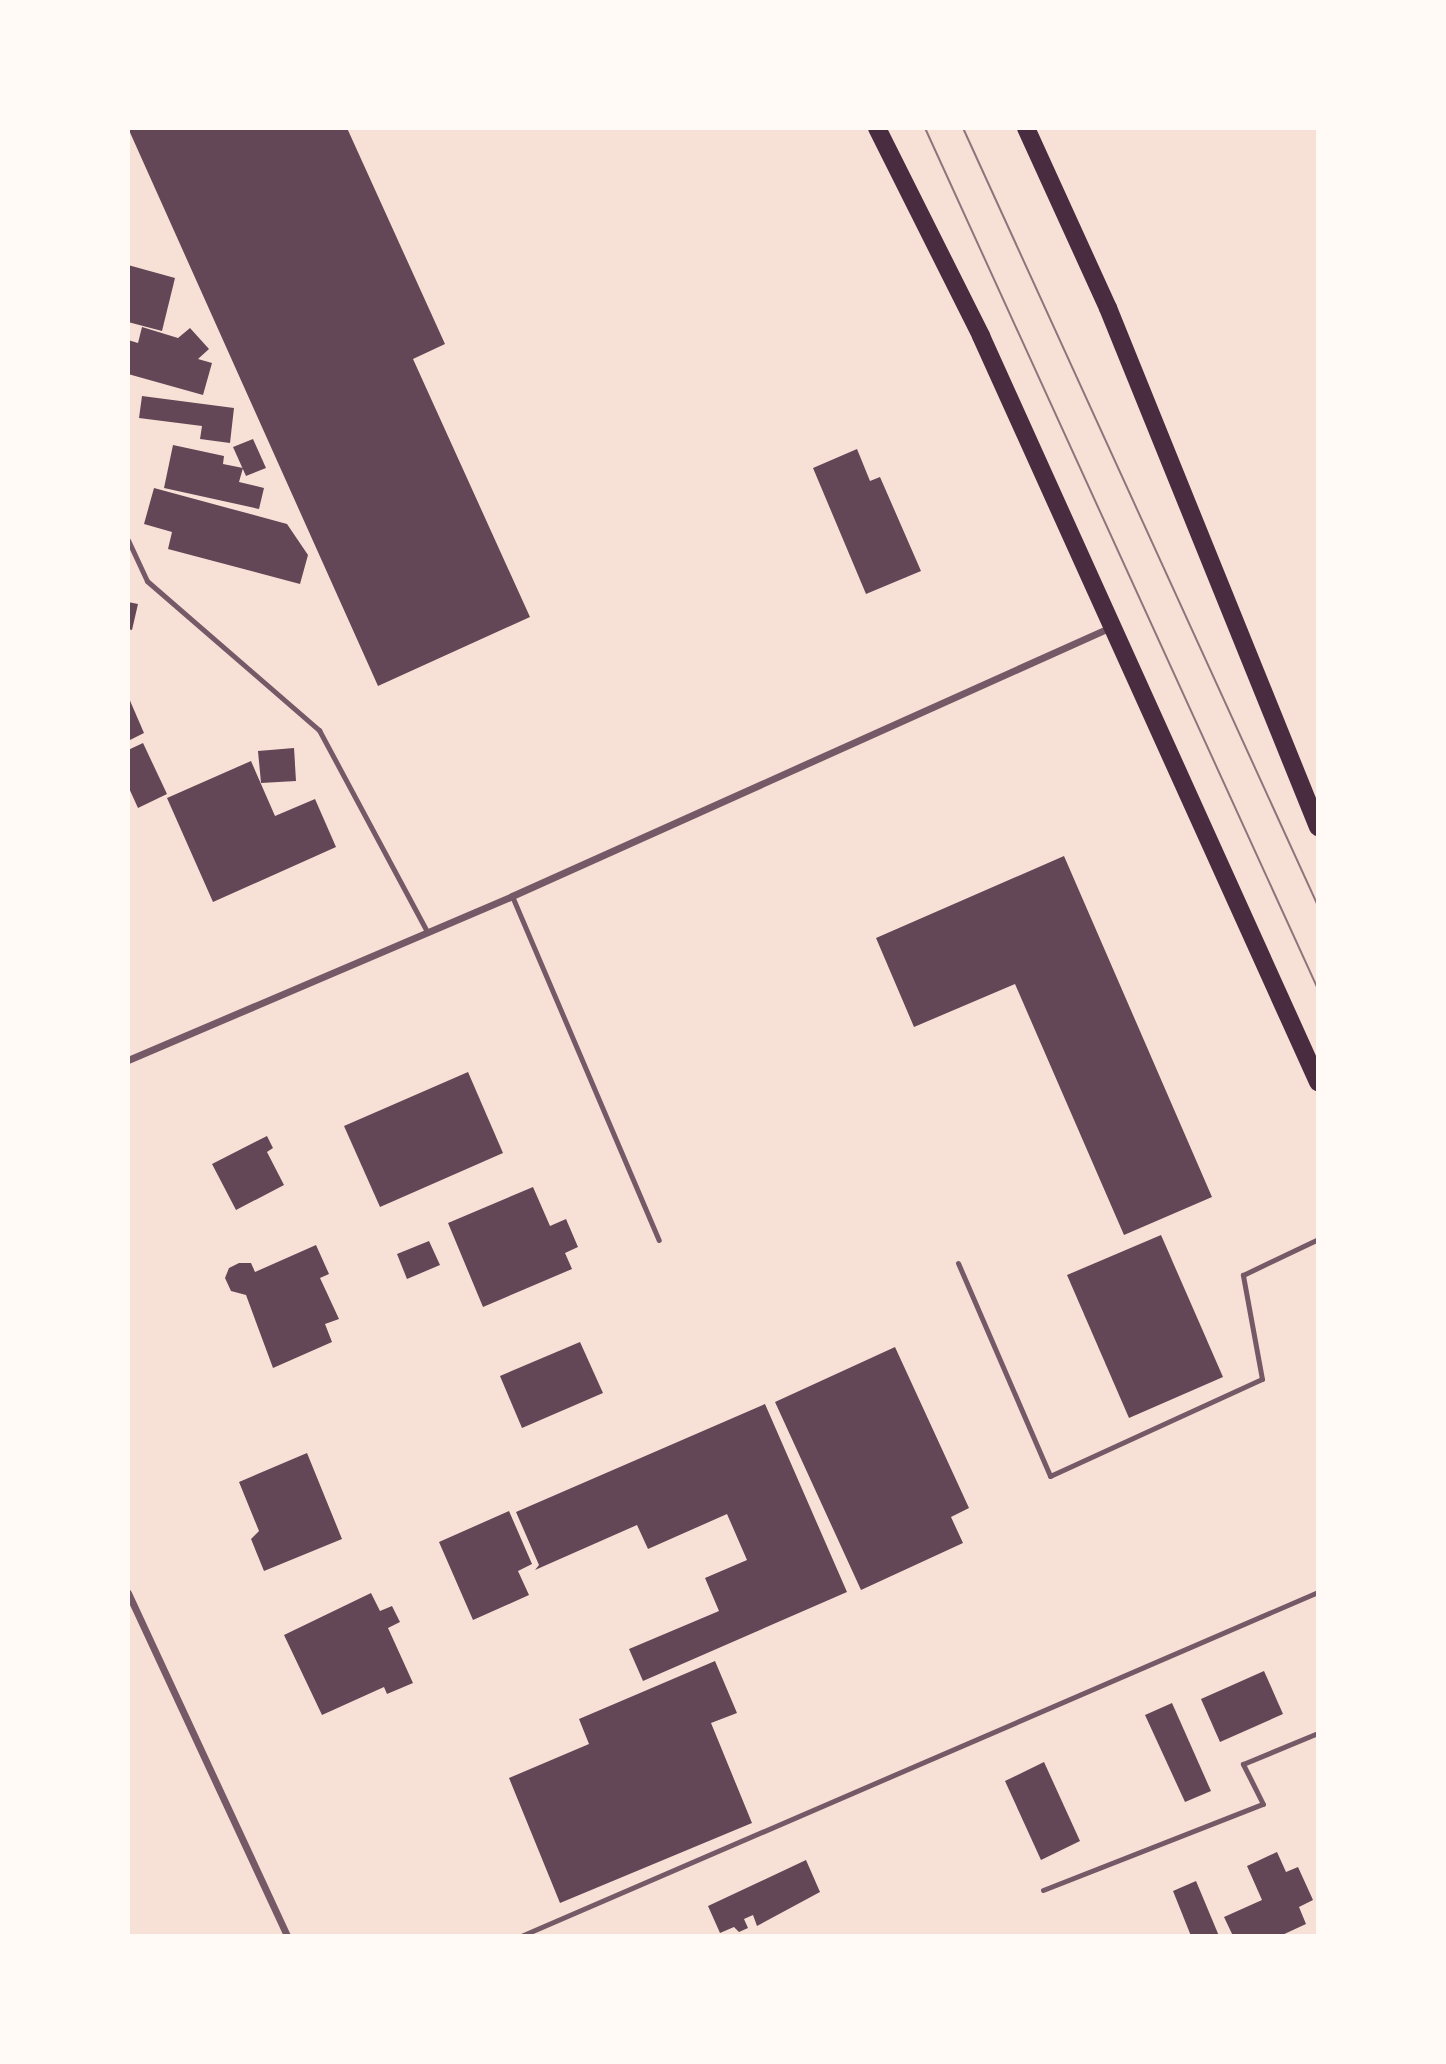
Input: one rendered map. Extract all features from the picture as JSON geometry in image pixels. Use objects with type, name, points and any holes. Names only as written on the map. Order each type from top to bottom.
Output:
[{"type":"main road","points":[[877,128],[981,335],[1318,1082]]},
{"type":"main road","points":[[1026,128],[1108,308],[1318,827]]},
{"type":"street","points":[[128,1060],[512,896],[1114,625]]},
{"type":"street","points":[[128,1593],[287,1936]]},
{"type":"lane","points":[[128,540],[147,581],[319,730],[428,933]]},
{"type":"lane","points":[[512,896],[659,1240]]},
{"type":"lane","points":[[958,1263],[1050,1476],[1262,1379],[1243,1275],[1318,1239]]},
{"type":"lane","points":[[521,1936],[1318,1592]]},
{"type":"lane","points":[[1043,1890],[1263,1804],[1243,1764],[1318,1733]]},
{"type":"building","points":[[128,128],[347,128],[445,344],[413,359],[530,617],[378,686]]},
{"type":"building","points":[[128,265],[175,278],[162,331],[128,322]]},
{"type":"building","points":[[142,327],[178,338],[190,328],[209,349],[198,359],[212,363],[203,395],[128,374],[128,340],[138,343]]},
{"type":"building","points":[[142,396],[234,408],[230,443],[200,439],[202,426],[139,418]]},
{"type":"building","points":[[253,439],[266,468],[246,476],[233,447]]},
{"type":"building","points":[[173,445],[224,456],[223,464],[243,468],[239,482],[264,488],[259,509],[164,488]]},
{"type":"building","points":[[857,449],[870,481],[880,477],[921,571],[866,594],[813,468]]},
{"type":"building","points":[[154,488],[287,524],[308,555],[300,584],[168,549],[172,532],[144,524]]},
{"type":"building","points":[[128,602],[138,604],[132,630],[128,629]]},
{"type":"building","points":[[128,696],[144,733],[128,741]]},
{"type":"building","points":[[143,743],[167,794],[138,808],[128,786],[128,750]]},
{"type":"building","points":[[294,748],[296,781],[261,783],[258,751]]},
{"type":"building","points":[[251,761],[275,816],[315,799],[336,847],[213,902],[167,798]]},
{"type":"building","points":[[1064,856],[1212,1197],[1124,1235],[1015,984],[914,1027],[876,938]]},
{"type":"building","points":[[468,1072],[503,1153],[380,1207],[344,1126]]},
{"type":"building","points":[[267,1136],[273,1148],[267,1152],[284,1185],[236,1210],[212,1164]]},
{"type":"building","points":[[533,1187],[550,1226],[566,1219],[578,1247],[565,1253],[572,1269],[483,1307],[448,1223]]},
{"type":"building","points":[[1161,1235],[1223,1377],[1129,1418],[1067,1275]]},
{"type":"building","points":[[429,1241],[440,1265],[407,1279],[397,1254]]},
{"type":"building","points":[[316,1245],[329,1274],[320,1278],[339,1319],[325,1324],[332,1342],[273,1368],[246,1295],[231,1291],[225,1278],[229,1268],[239,1263],[251,1263],[255,1272]]},
{"type":"building","points":[[580,1342],[603,1393],[522,1428],[500,1376]]},
{"type":"building","points":[[895,1347],[969,1508],[951,1517],[963,1543],[861,1590],[775,1402]]},
{"type":"building","points":[[765,1404],[847,1592],[643,1681],[629,1649],[719,1611],[705,1578],[747,1560],[727,1514],[648,1549],[637,1525],[535,1570],[539,1565],[516,1512]]},
{"type":"building","points":[[307,1453],[342,1539],[264,1571],[251,1539],[259,1531],[239,1482]]},
{"type":"building","points":[[509,1511],[532,1564],[518,1571],[529,1595],[473,1620],[439,1542]]},
{"type":"building","points":[[371,1593],[380,1611],[392,1606],[400,1622],[388,1628],[413,1683],[387,1694],[384,1687],[322,1715],[284,1635]]},
{"type":"building","points":[[715,1661],[737,1713],[711,1723],[752,1823],[560,1903],[509,1778],[589,1744],[579,1719]]},
{"type":"building","points":[[1264,1671],[1283,1714],[1220,1742],[1201,1699]]},
{"type":"building","points":[[1172,1703],[1211,1791],[1185,1802],[1145,1715]]},
{"type":"building","points":[[1044,1762],[1080,1841],[1041,1860],[1005,1781]]},
{"type":"building","points":[[1277,1852],[1286,1872],[1298,1867],[1313,1900],[1299,1907],[1306,1924],[1280,1936],[1233,1936],[1224,1917],[1262,1900],[1247,1866]]},
{"type":"building","points":[[806,1860],[820,1892],[757,1926],[753,1915],[744,1919],[748,1928],[739,1932],[734,1927],[720,1933],[708,1906]]},
{"type":"building","points":[[1196,1881],[1219,1936],[1191,1936],[1173,1891]]},
{"type":"tram line","points":[[925,128],[1318,989]]},
{"type":"tram line","points":[[963,128],[1318,906]]}]
